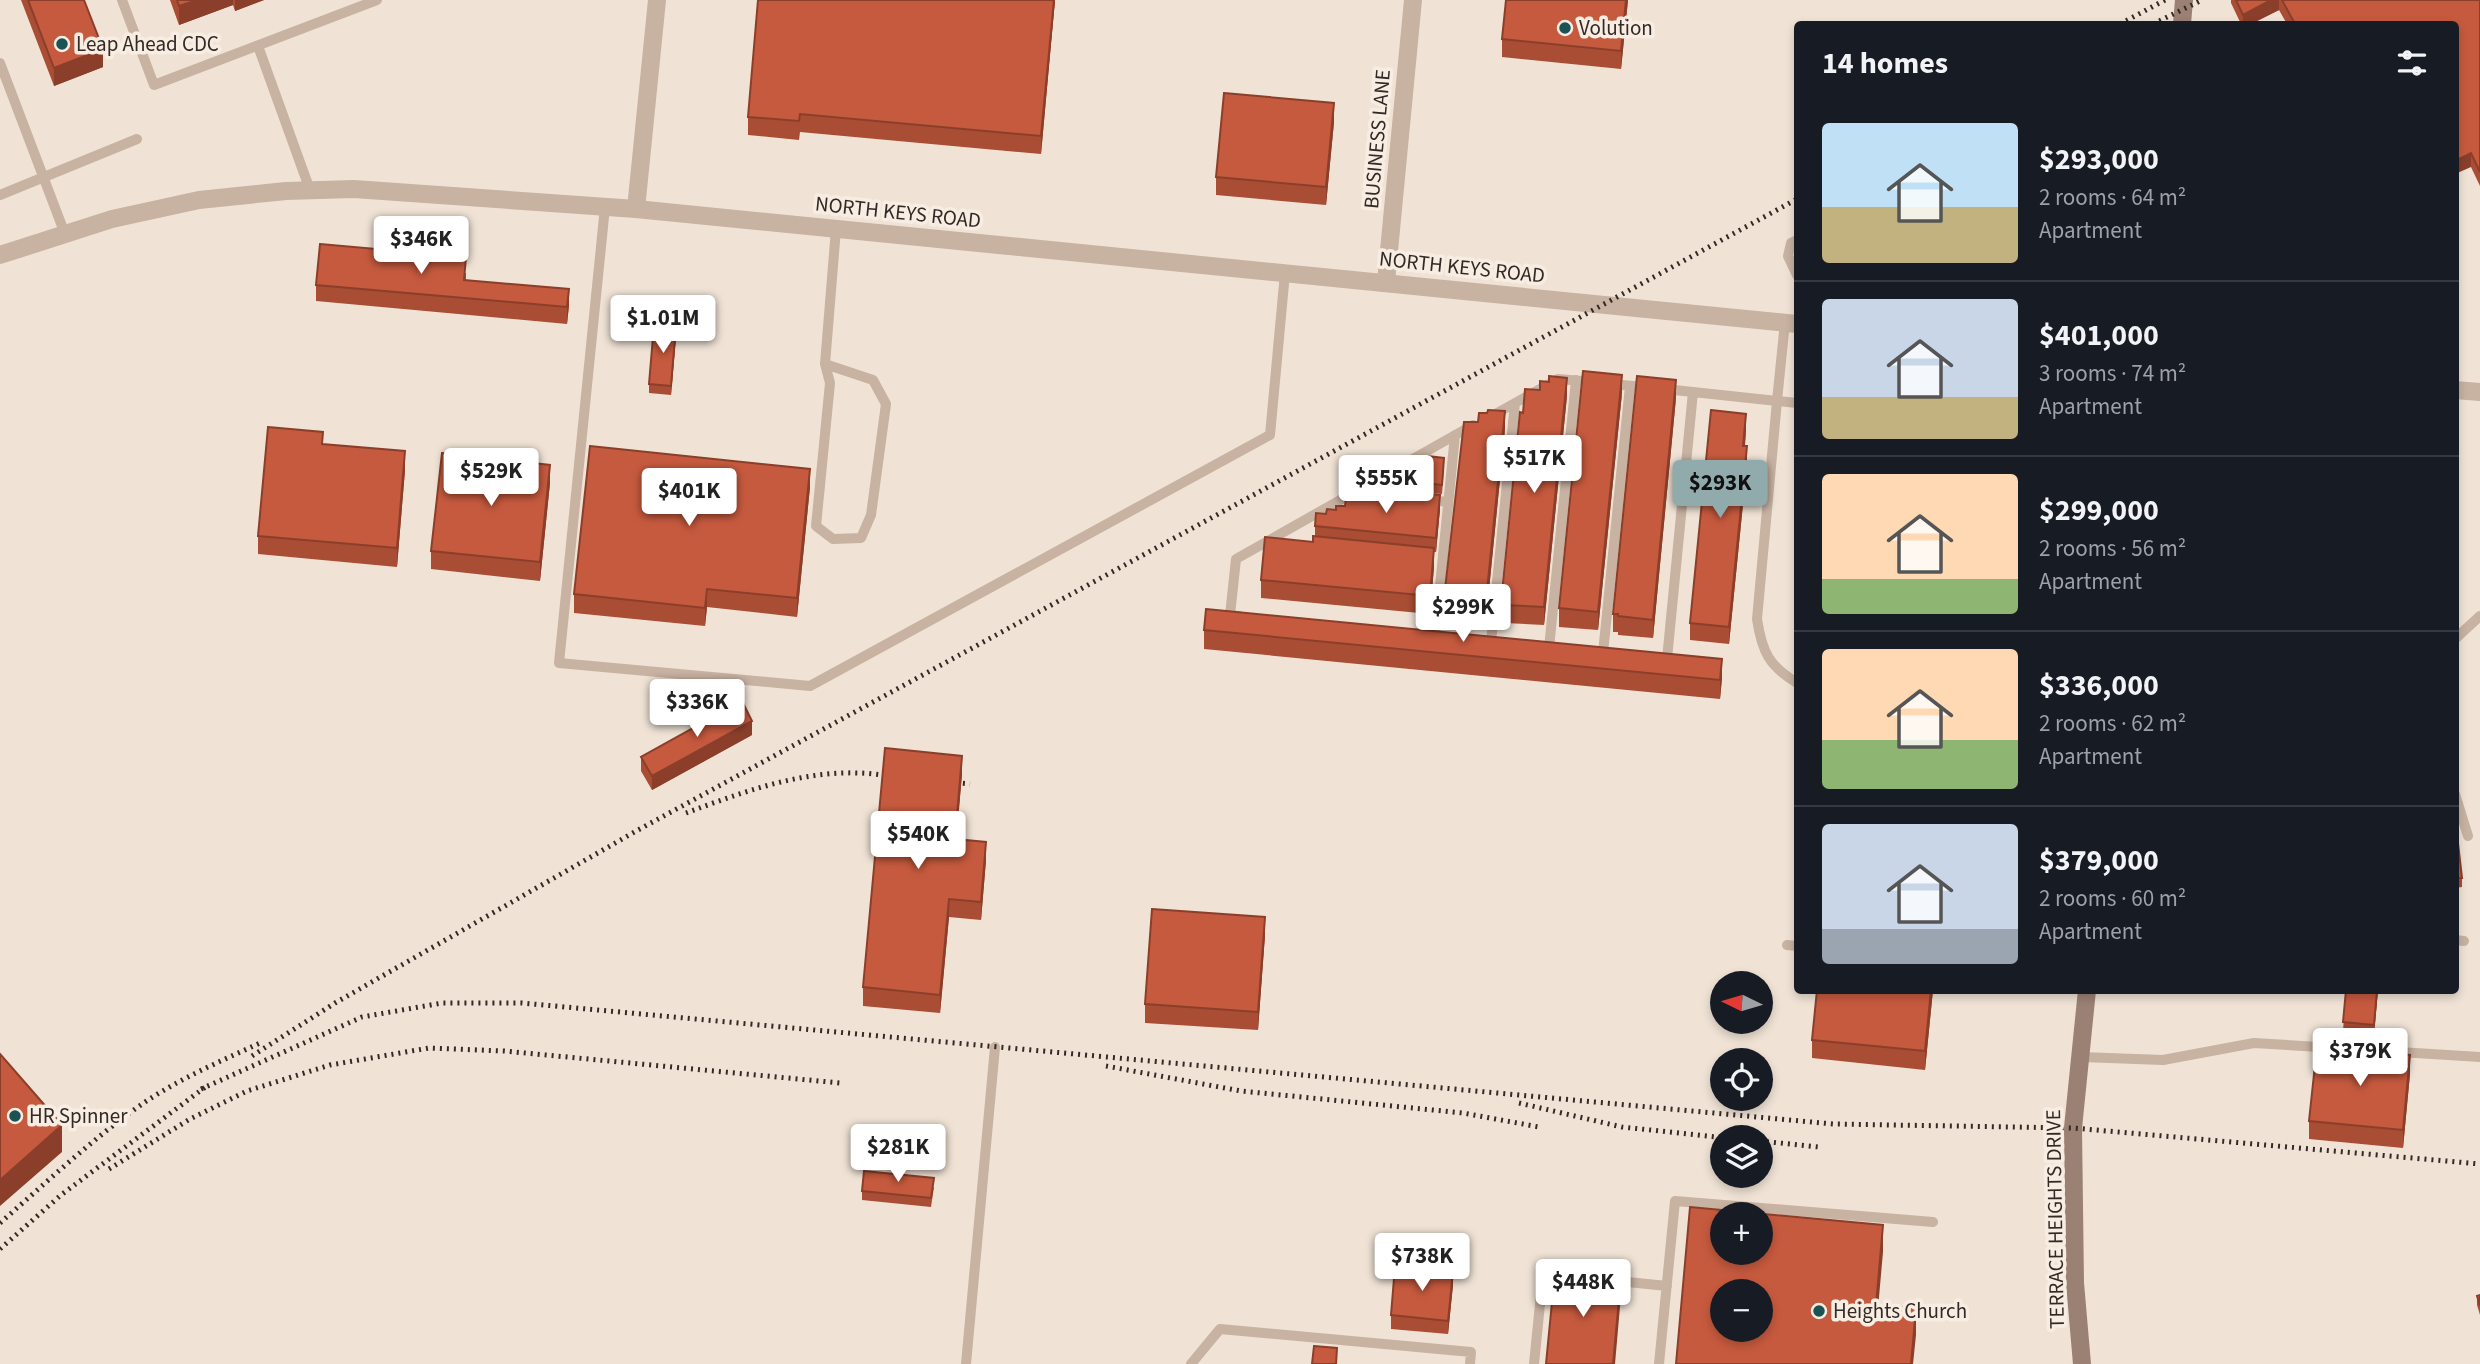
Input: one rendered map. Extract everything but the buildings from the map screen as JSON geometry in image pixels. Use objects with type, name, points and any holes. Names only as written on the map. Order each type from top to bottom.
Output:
[{"type":"main road","points":[[2182,21],[2184,0]]},
{"type":"main road","name":"TERRACE HEIGHTS DRIVE","points":[[2082,1364],[2075,1283],[2073,1128],[2088,994]]},
{"type":"street","points":[[636,209],[657,0]]},
{"type":"street","name":"BUSINESS LANE","points":[[1387,282],[1413,0]]},
{"type":"street","name":"NORTH KEYS ROAD","points":[[0,255],[111,219],[198,200],[354,189],[636,209],[1791,323]]},
{"type":"street","points":[[2459,390],[2480,392]]},
{"type":"lane","points":[[122,0],[154,85],[377,0]]},
{"type":"lane","points":[[258,46],[310,190]]},
{"type":"lane","points":[[0,63],[65,234]]},
{"type":"lane","points":[[0,195],[137,139]]},
{"type":"lane","points":[[605,207],[559,663],[810,686],[1269,435],[1285,272]]},
{"type":"lane","points":[[825,364],[873,380],[886,404],[871,514],[861,538],[833,539],[816,526],[830,383],[825,364],[836,229]]},
{"type":"lane","points":[[1794,242],[1787,256],[1794,269]]},
{"type":"lane","points":[[1791,323],[1777,401],[1758,620],[1761,645],[1774,668],[1794,681]]},
{"type":"lane","points":[[1244,617],[1230,615],[1236,559],[1558,379],[1794,403]]},
{"type":"lane","points":[[1549,648],[1576,380]]},
{"type":"lane","points":[[1603,653],[1630,386]]},
{"type":"lane","points":[[1667,659],[1693,392]]},
{"type":"lane","points":[[1503,643],[1485,641],[1515,403]]},
{"type":"lane","points":[[1421,635],[1440,637],[1442,560],[1455,435]]},
{"type":"lane","points":[[1356,493],[1448,502]]},
{"type":"lane","points":[[1266,542],[1280,543]]},
{"type":"lane","points":[[1429,559],[1442,560]]},
{"type":"lane","points":[[2459,635],[2480,616]]},
{"type":"lane","points":[[1538,646],[1563,649]]},
{"type":"lane","points":[[1590,652],[1616,654]]},
{"type":"lane","points":[[1654,658],[1679,661]]},
{"type":"lane","points":[[2459,807],[2468,836]]},
{"type":"lane","points":[[2081,1057],[2163,1060],[2254,1043],[2480,1057]]},
{"type":"lane","points":[[966,1364],[995,1047]]},
{"type":"lane","points":[[1659,1364],[1675,1201],[1933,1222]]},
{"type":"lane","points":[[1534,1364],[1543,1274],[1570,1276]]},
{"type":"lane","points":[[1598,1279],[1667,1286]]},
{"type":"lane","points":[[1191,1364],[1220,1329],[1471,1352],[1470,1364]]},
{"type":"railway","points":[[2126,21],[2165,0]]},
{"type":"railway","points":[[2159,21],[2202,0]]},
{"type":"railway","points":[[252,1056],[335,1003],[638,830],[1794,201]]},
{"type":"railway","points":[[686,813],[749,791],[814,776],[858,773],[901,777]]},
{"type":"railway","points":[[942,781],[970,784]]},
{"type":"railway","points":[[201,1089],[362,1017],[442,1003],[522,1003],[1833,1124],[2073,1128],[2480,1164]]},
{"type":"railway","points":[[0,1223],[89,1145],[145,1102],[187,1078],[260,1043]]},
{"type":"railway","points":[[109,1169],[190,1119],[247,1091],[330,1065],[429,1048],[504,1051],[840,1083]]},
{"type":"railway","points":[[1106,1066],[1241,1091],[1463,1113],[1539,1127]]},
{"type":"railway","points":[[0,1249],[61,1195],[208,1085]]},
{"type":"railway","points":[[1519,1103],[1622,1127],[1710,1136]]},
{"type":"railway","points":[[1773,1142],[1819,1147]]},
{"type":"place","name":"Volution","points":[[1565,28]]},
{"type":"place","name":"Leap Ahead CDC","points":[[62,44]]},
{"type":"place","name":"HR Spinner","points":[[15,1116]]},
{"type":"place","name":"Heights Church","points":[[1819,1311]]}]
